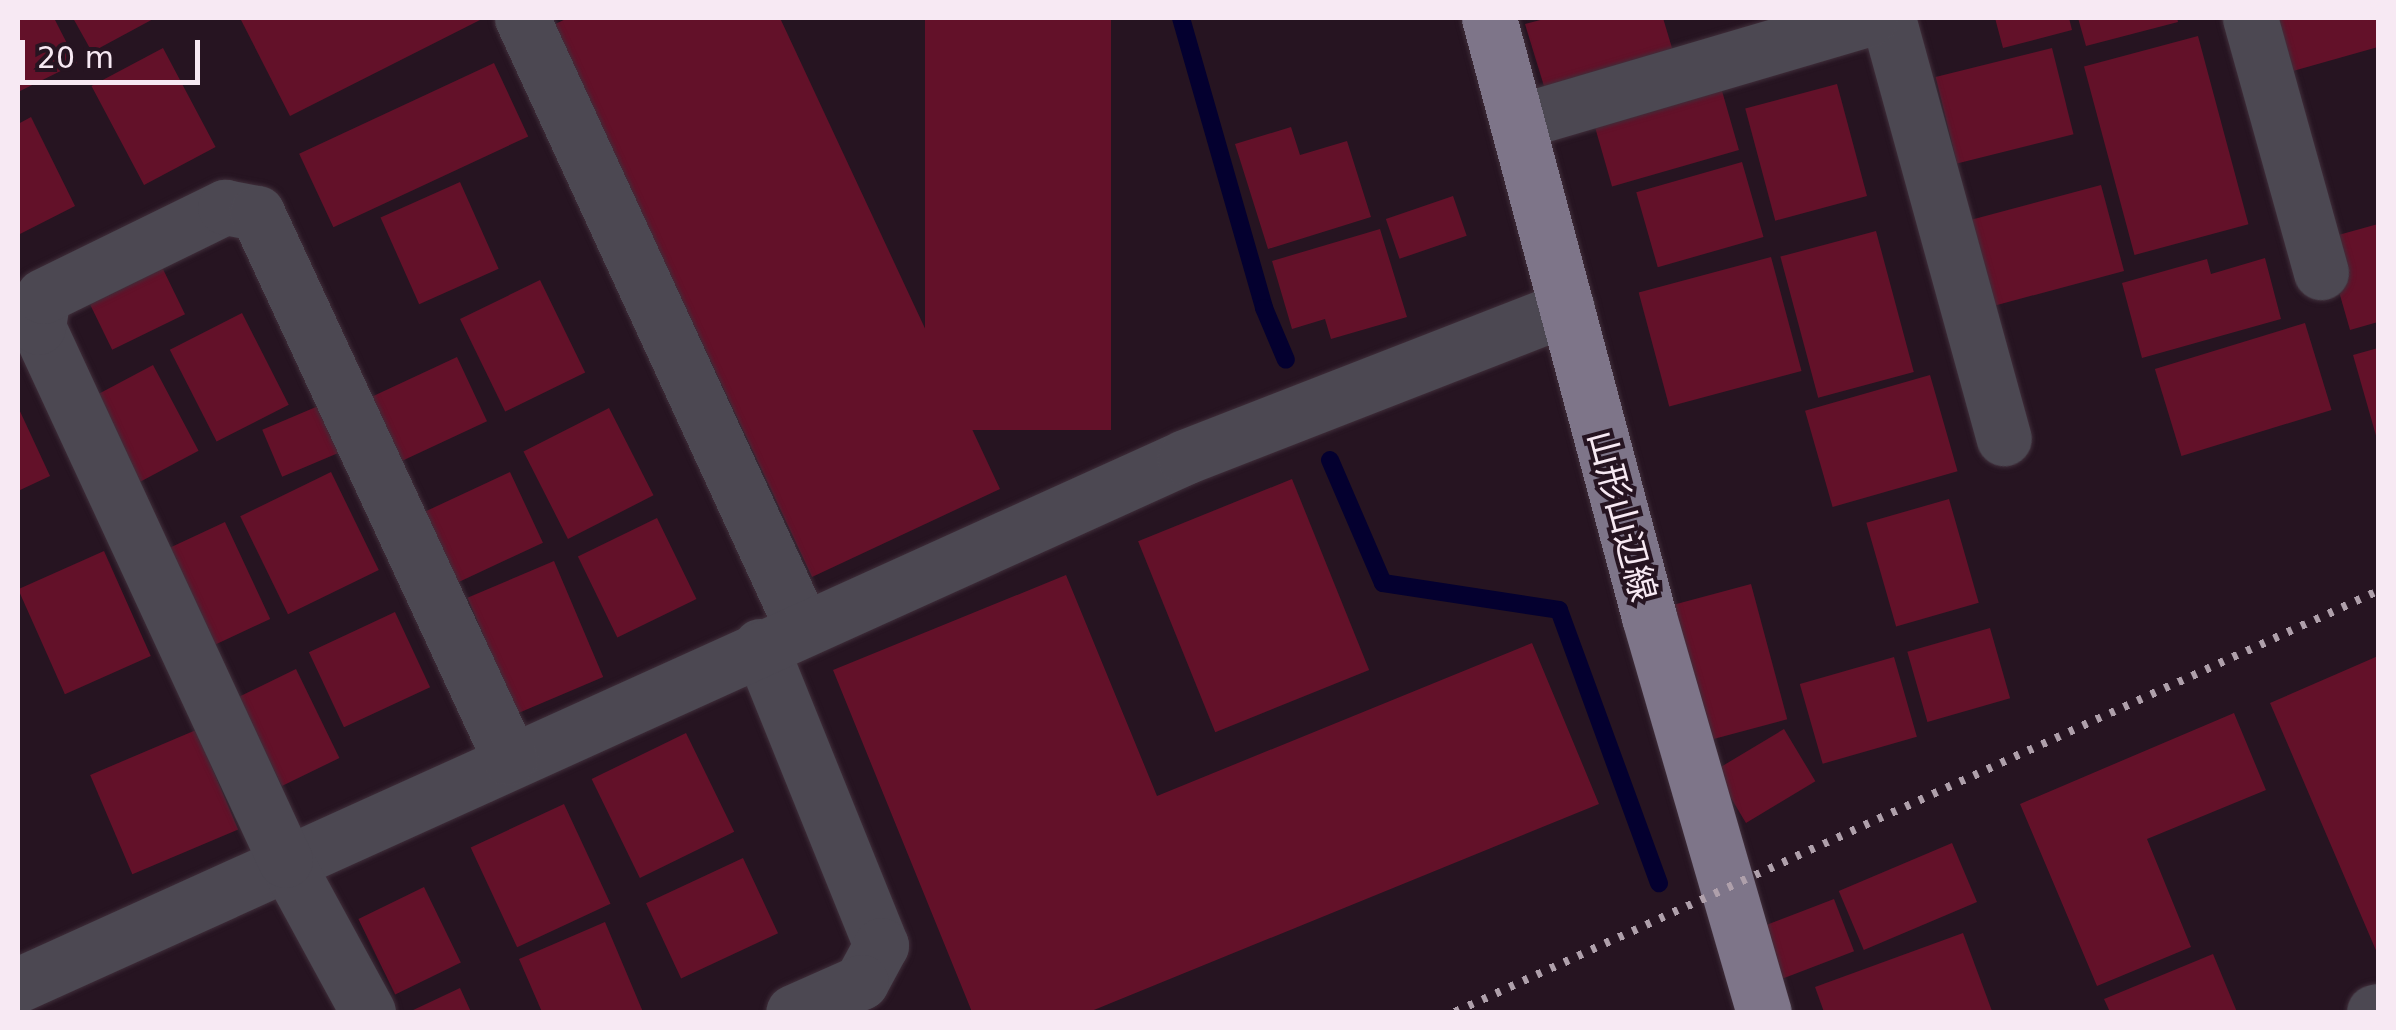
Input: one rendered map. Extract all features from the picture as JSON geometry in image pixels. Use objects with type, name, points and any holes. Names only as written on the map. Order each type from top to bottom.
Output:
[{"type":"main road","name":"山形山辺線","points":[[1488,18],[1764,1012]]},
{"type":"street","points":[[522,18],[781,636],[881,945],[861,982],[793,1012]]},
{"type":"street","points":[[1517,122],[1870,18]]},
{"type":"street","points":[[1888,18],[2004,438]]},
{"type":"street","points":[[2250,18],[2321,272]]},
{"type":"street","points":[[368,1012],[285,860],[38,327],[43,296],[225,207],[257,213],[510,757]]},
{"type":"street","points":[[18,984],[510,757],[1184,457],[1567,308]]},
{"type":"building","points":[[18,18],[54,18],[77,63],[18,92]]},
{"type":"building","points":[[73,18],[155,18],[92,52]]},
{"type":"building","points":[[240,18],[478,18],[480,20],[290,116]]},
{"type":"building","points":[[568,18],[780,18],[1000,489],[812,577],[553,25]]},
{"type":"building","points":[[925,18],[1111,18],[1111,430],[925,430]]},
{"type":"building","points":[[1548,18],[1663,18],[1675,58],[1547,96],[1525,24]]},
{"type":"building","points":[[1995,18],[2069,18],[2072,30],[2003,48]]},
{"type":"building","points":[[2078,18],[2177,18],[2178,22],[2086,46]]},
{"type":"building","points":[[2271,18],[2378,18],[2378,47],[2286,73]]},
{"type":"building","points":[[2198,36],[2248,224],[2134,255],[2084,67]]},
{"type":"building","points":[[163,48],[216,147],[144,185],[91,86]]},
{"type":"building","points":[[2052,48],[2074,134],[1957,163],[1936,77]]},
{"type":"building","points":[[494,63],[528,136],[333,227],[299,154]]},
{"type":"building","points":[[1718,77],[1739,150],[1612,186],[1591,113]]},
{"type":"building","points":[[1837,84],[1867,196],[1775,221],[1745,109]]},
{"type":"building","points":[[31,117],[75,206],[18,235],[18,124]]},
{"type":"building","points":[[1291,127],[1300,155],[1347,141],[1371,217],[1268,249],[1235,144]]},
{"type":"building","points":[[1742,162],[1763,237],[1658,267],[1636,192]]},
{"type":"building","points":[[460,182],[499,269],[419,304],[381,217]]},
{"type":"building","points":[[2101,185],[2124,271],[1988,307],[1965,221]]},
{"type":"building","points":[[1453,196],[1467,236],[1400,259],[1386,219]]},
{"type":"building","points":[[2378,224],[2378,322],[2350,330],[2324,239]]},
{"type":"building","points":[[1380,229],[1407,317],[1331,339],[1325,319],[1292,329],[1272,261]]},
{"type":"building","points":[[1876,231],[1914,372],[1818,398],[1780,257]]},
{"type":"building","points":[[1771,257],[1802,371],[1669,406],[1639,292]]},
{"type":"building","points":[[2265,258],[2281,319],[2142,358],[2122,283],[2207,259],[2211,274]]},
{"type":"building","points":[[160,263],[185,314],[112,350],[87,299]]},
{"type":"building","points":[[540,280],[585,373],[505,412],[460,319]]},
{"type":"building","points":[[242,313],[289,405],[217,442],[170,350]]},
{"type":"building","points":[[2305,323],[2332,410],[2181,456],[2155,369]]},
{"type":"building","points":[[2378,348],[2378,439],[2377,439],[2353,355]]},
{"type":"building","points":[[457,357],[487,421],[399,462],[369,398]]},
{"type":"building","points":[[153,365],[199,451],[134,485],[89,399]]},
{"type":"building","points":[[1930,375],[1958,471],[1833,507],[1805,411]]},
{"type":"building","points":[[323,404],[343,451],[282,477],[262,430]]},
{"type":"building","points":[[18,407],[50,476],[18,491]]},
{"type":"building","points":[[609,408],[653,495],[568,539],[523,452]]},
{"type":"building","points":[[331,472],[379,570],[288,614],[240,516]]},
{"type":"building","points":[[510,472],[543,543],[455,584],[422,513]]},
{"type":"building","points":[[1292,479],[1369,670],[1215,732],[1138,541]]},
{"type":"building","points":[[1949,499],[1979,603],[1896,627],[1866,523]]},
{"type":"building","points":[[657,518],[696,599],[617,637],[578,557]]},
{"type":"building","points":[[225,522],[270,619],[206,649],[161,552]]},
{"type":"building","points":[[104,551],[151,656],[65,694],[18,589]]},
{"type":"building","points":[[554,561],[603,677],[517,714],[467,598]]},
{"type":"building","points":[[1066,575],[1157,796],[1532,643],[1599,804],[1089,1012],[972,1012],[833,670]]},
{"type":"building","points":[[1751,584],[1787,719],[1708,740],[1672,605]]},
{"type":"building","points":[[395,612],[430,687],[344,727],[309,652]]},
{"type":"building","points":[[1990,628],[2010,698],[1927,722],[1907,652]]},
{"type":"building","points":[[2378,656],[2378,955],[2270,703]]},
{"type":"building","points":[[1894,657],[1917,737],[1823,764],[1800,684]]},
{"type":"building","points":[[296,669],[339,758],[282,786],[238,697]]},
{"type":"building","points":[[2234,713],[2266,790],[2147,839],[2191,947],[2097,986],[2020,804]]},
{"type":"building","points":[[1784,729],[1815,781],[1746,823],[1715,771]]},
{"type":"building","points":[[196,730],[238,829],[132,874],[90,775]]},
{"type":"building","points":[[686,733],[734,832],[640,878],[592,779]]},
{"type":"building","points":[[564,804],[610,904],[517,947],[471,848]]},
{"type":"building","points":[[1952,843],[1977,902],[1864,950],[1839,891]]},
{"type":"building","points":[[743,858],[778,933],[681,978],[646,903]]},
{"type":"building","points":[[424,887],[461,962],[395,994],[358,919]]},
{"type":"building","points":[[1834,899],[1854,951],[1780,980],[1760,927]]},
{"type":"building","points":[[605,922],[643,1012],[542,1012],[519,959]]},
{"type":"building","points":[[1963,933],[1992,1011],[1824,1012],[1815,987]]},
{"type":"building","points":[[2213,954],[2237,1012],[2110,1012],[2104,999]]},
{"type":"building","points":[[460,988],[471,1012],[409,1012]]},
{"type":"waterway","points":[[1181,18],[1264,308],[1286,360]]},
{"type":"waterway","points":[[1330,460],[1383,583],[1559,610],[1659,883]]},
{"type":"railway","points":[[1455,1012],[2378,591]]}]
